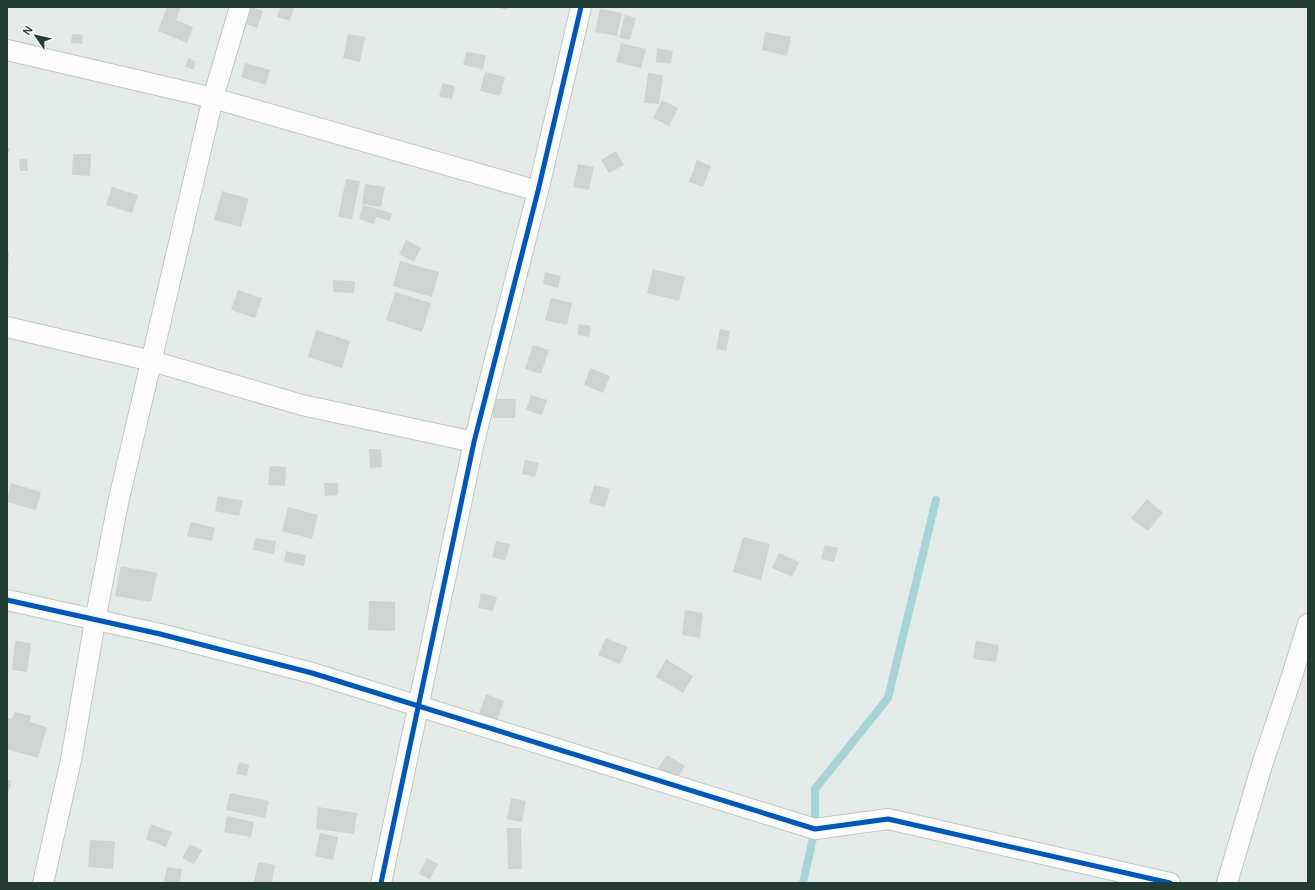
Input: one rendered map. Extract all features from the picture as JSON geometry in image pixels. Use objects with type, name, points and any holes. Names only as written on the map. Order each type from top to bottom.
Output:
[{"type":"street","points":[[43,883],[71,760],[95,621],[118,503],[213,98],[240,7]]},
{"type":"street","points":[[382,883],[474,442],[538,191],[581,7]]},
{"type":"street","points":[[7,50],[213,98],[538,191]]},
{"type":"street","points":[[7,327],[152,361],[302,405],[474,442]]},
{"type":"street","points":[[7,600],[95,621],[160,634],[305,672],[418,705],[815,829],[888,819],[1170,883]]},
{"type":"street","points":[[1227,883],[1262,765],[1308,624]]},
{"type":"building","points":[[167,7],[181,7],[176,20],[193,27],[187,43],[158,31]]},
{"type":"building","points":[[251,7],[263,11],[257,28],[246,24]]},
{"type":"building","points":[[280,7],[294,7],[290,21],[277,17]]},
{"type":"building","points":[[496,7],[507,7],[507,10]]},
{"type":"building","points":[[600,9],[622,13],[617,36],[595,32]]},
{"type":"building","points":[[625,15],[636,18],[630,40],[619,38]]},
{"type":"building","points":[[765,32],[791,37],[787,56],[762,50]]},
{"type":"building","points":[[72,34],[83,35],[82,44],[71,43]]},
{"type":"building","points":[[348,34],[365,37],[360,62],[343,58]]},
{"type":"building","points":[[621,43],[646,49],[641,68],[616,62]]},
{"type":"building","points":[[657,48],[673,51],[671,64],[656,62]]},
{"type":"building","points":[[466,52],[486,55],[483,69],[463,65]]},
{"type":"building","points":[[189,58],[196,62],[193,70],[185,66]]},
{"type":"building","points":[[245,63],[270,70],[266,85],[241,77]]},
{"type":"building","points":[[485,72],[505,77],[500,96],[480,91]]},
{"type":"building","points":[[648,73],[663,75],[659,104],[644,103]]},
{"type":"building","points":[[442,83],[455,86],[452,99],[439,97]]},
{"type":"building","points":[[662,100],[678,108],[669,126],[653,118]]},
{"type":"building","points":[[7,147],[10,149],[7,156]]},
{"type":"building","points":[[616,151],[624,165],[609,173],[601,160]]},
{"type":"building","points":[[73,154],[91,154],[90,176],[72,175]]},
{"type":"building","points":[[19,159],[27,159],[28,171],[20,171]]},
{"type":"building","points":[[697,160],[711,166],[703,187],[689,182]]},
{"type":"building","points":[[578,164],[594,167],[589,190],[573,187]]},
{"type":"building","points":[[346,179],[360,181],[352,219],[338,217]]},
{"type":"building","points":[[365,184],[385,187],[381,207],[362,204]]},
{"type":"building","points":[[112,187],[138,195],[132,213],[106,205]]},
{"type":"building","points":[[222,191],[249,199],[241,227],[214,220]]},
{"type":"building","points":[[363,205],[392,213],[390,221],[376,217],[374,224],[359,219]]},
{"type":"building","points":[[406,240],[421,248],[414,262],[399,254]]},
{"type":"building","points":[[7,252],[9,252],[8,277],[7,277]]},
{"type":"building","points":[[400,261],[439,272],[432,297],[393,286]]},
{"type":"building","points":[[653,269],[685,277],[679,301],[647,293]]},
{"type":"building","points":[[545,272],[561,276],[558,288],[543,284]]},
{"type":"building","points":[[333,280],[355,281],[354,293],[333,292]]},
{"type":"building","points":[[238,290],[262,298],[255,318],[231,310]]},
{"type":"building","points":[[395,292],[431,303],[422,332],[386,320]]},
{"type":"building","points":[[551,298],[572,303],[567,325],[545,320]]},
{"type":"building","points":[[579,324],[591,326],[589,337],[578,335]]},
{"type":"building","points":[[720,329],[730,331],[726,351],[716,349]]},
{"type":"building","points":[[316,330],[350,341],[342,368],[308,357]]},
{"type":"building","points":[[533,345],[549,350],[541,374],[525,369]]},
{"type":"building","points":[[590,368],[610,376],[603,393],[584,385]]},
{"type":"building","points":[[531,395],[547,400],[542,415],[526,410]]},
{"type":"building","points":[[493,399],[516,399],[515,418],[493,418]]},
{"type":"building","points":[[369,449],[381,449],[382,467],[370,468]]},
{"type":"building","points":[[525,460],[539,463],[535,477],[522,474]]},
{"type":"building","points":[[270,466],[286,467],[285,486],[268,485]]},
{"type":"building","points":[[11,483],[41,492],[36,510],[7,502]]},
{"type":"building","points":[[324,483],[338,483],[338,495],[325,496]]},
{"type":"building","points":[[594,485],[610,489],[605,507],[589,503]]},
{"type":"building","points":[[218,496],[243,501],[239,516],[215,511]]},
{"type":"building","points":[[1147,499],[1163,513],[1148,531],[1131,518]]},
{"type":"building","points":[[288,507],[318,515],[312,539],[282,531]]},
{"type":"building","points":[[191,522],[215,528],[212,541],[187,536]]},
{"type":"building","points":[[743,537],[770,544],[761,580],[733,572]]},
{"type":"building","points":[[255,538],[276,541],[274,554],[253,550]]},
{"type":"building","points":[[496,541],[510,544],[505,561],[492,557]]},
{"type":"building","points":[[825,545],[838,548],[834,562],[821,559]]},
{"type":"building","points":[[286,551],[306,555],[304,566],[284,562]]},
{"type":"building","points":[[779,553],[799,562],[792,577],[772,568]]},
{"type":"building","points":[[121,566],[157,573],[151,602],[115,596]]},
{"type":"building","points":[[481,593],[497,597],[493,611],[478,608]]},
{"type":"building","points":[[369,601],[395,602],[395,631],[368,630]]},
{"type":"building","points":[[685,610],[703,613],[700,638],[682,635]]},
{"type":"building","points":[[606,638],[628,647],[620,664],[598,655]]},
{"type":"building","points":[[15,641],[31,643],[27,672],[12,670]]},
{"type":"building","points":[[976,641],[999,645],[996,662],[973,659]]},
{"type":"building","points":[[666,659],[693,676],[683,693],[656,677]]},
{"type":"building","points":[[486,694],[504,701],[496,723],[478,717]]},
{"type":"building","points":[[15,712],[31,716],[30,722],[47,727],[38,758],[7,749],[7,718],[12,719]]},
{"type":"building","points":[[667,755],[685,766],[676,780],[658,768]]},
{"type":"building","points":[[239,762],[249,765],[247,776],[236,774]]},
{"type":"building","points":[[7,780],[12,781],[7,796]]},
{"type":"building","points":[[230,793],[269,801],[265,818],[226,810]]},
{"type":"building","points":[[511,798],[526,801],[522,822],[507,819]]},
{"type":"building","points":[[318,807],[357,813],[354,834],[316,829]]},
{"type":"building","points":[[227,816],[254,822],[251,837],[224,832]]},
{"type":"building","points":[[151,824],[172,832],[166,847],[146,839]]},
{"type":"building","points":[[507,828],[521,828],[522,869],[508,869]]},
{"type":"building","points":[[320,833],[338,837],[333,860],[315,856]]},
{"type":"building","points":[[90,840],[115,841],[113,869],[88,867]]},
{"type":"building","points":[[190,844],[202,850],[194,864],[182,858]]},
{"type":"building","points":[[427,858],[438,864],[430,879],[419,874]]},
{"type":"building","points":[[258,862],[275,865],[272,883],[254,883]]},
{"type":"building","points":[[167,867],[182,869],[180,883],[164,883]]},
{"type":"waterway","points":[[803,883],[815,829],[815,789],[888,698],[936,500]]},
{"type":"cycle path","points":[[381,883],[474,442],[538,191],[581,7]]},
{"type":"cycle path","points":[[7,600],[160,634],[312,673],[815,829],[888,819],[1170,883]]}]
